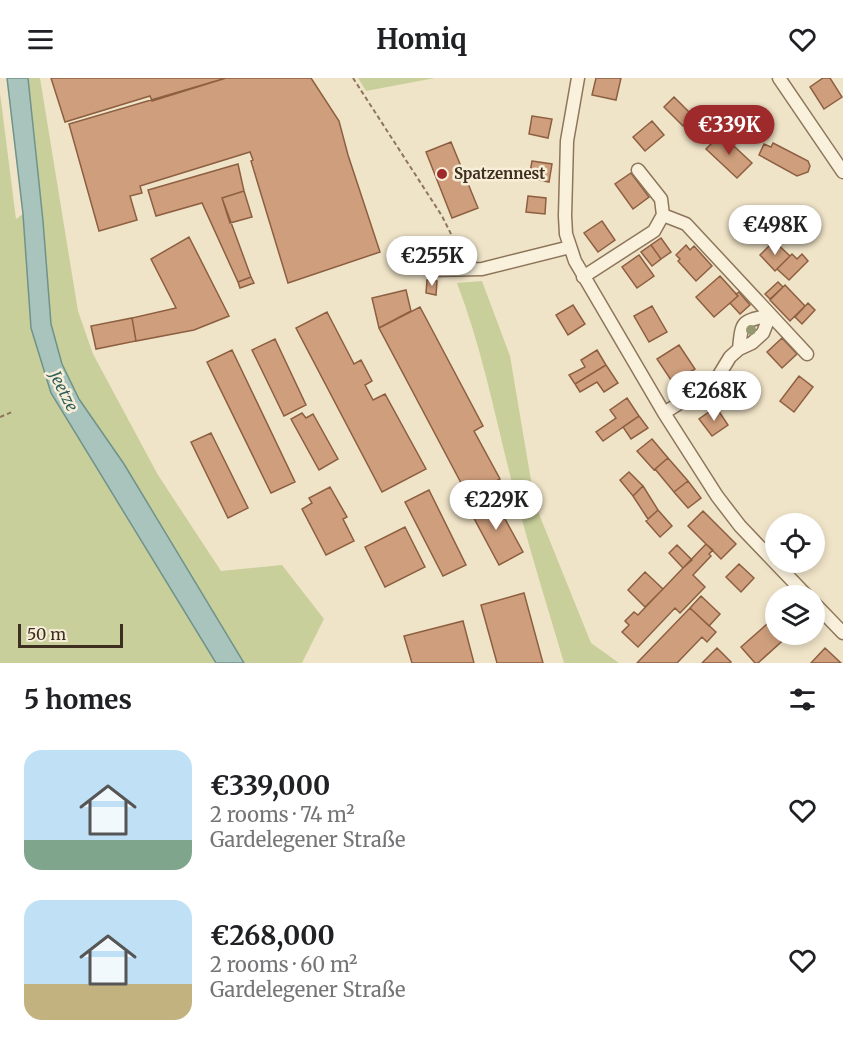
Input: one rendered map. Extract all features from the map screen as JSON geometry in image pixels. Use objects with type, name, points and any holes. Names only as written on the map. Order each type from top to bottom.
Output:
[{"type":"street","points":[[578,78],[567,141],[565,216],[566,234],[570,247],[583,277],[664,413],[717,496],[740,526],[796,585]]},
{"type":"street","points":[[779,78],[843,172]]},
{"type":"street","points":[[583,277],[654,231],[663,215],[662,200],[638,170]]},
{"type":"street","points":[[663,215],[686,224],[807,354]]},
{"type":"street","points":[[431,270],[482,269],[542,256],[570,247]]},
{"type":"street","points":[[664,413],[716,380],[730,357],[759,338],[770,315]]},
{"type":"street","points":[[739,349],[742,326],[747,322],[770,315]]},
{"type":"street","points":[[825,614],[843,633]]},
{"type":"path","points":[[353,78],[442,216],[462,255],[465,270]]},
{"type":"path","points":[[0,417],[12,412]]},
{"type":"green space","points":[[28,78],[40,78],[78,311],[93,354],[158,475],[221,571],[282,565],[324,619],[302,663],[244,663],[124,464],[79,399],[62,364],[51,324]]},
{"type":"green space","points":[[358,78],[435,78],[366,91]]},
{"type":"green space","points":[[0,93],[16,219],[23,214],[31,328],[51,393],[216,663],[0,663]]},
{"type":"green space","points":[[482,281],[510,356],[535,504],[591,643],[619,663],[564,663],[519,509],[476,338],[457,283]]},
{"type":"water","name":"Jeetze","points":[[7,78],[28,78],[51,324],[62,364],[79,399],[124,464],[244,663],[216,663],[51,393],[31,328],[23,214]]},
{"type":"building","points":[[51,78],[226,78],[152,101],[150,96],[65,122]]},
{"type":"building","points":[[226,78],[311,78],[339,121],[380,252],[288,283],[250,152],[140,186],[142,193],[130,196],[137,220],[99,231],[69,124]]},
{"type":"building","points":[[596,78],[621,78],[616,100],[592,95]]},
{"type":"building","points":[[823,78],[830,78],[842,97],[824,109],[810,87]]},
{"type":"building","points":[[674,97],[693,116],[683,126],[664,107]]},
{"type":"building","points":[[532,116],[552,119],[548,138],[529,134]]},
{"type":"building","points":[[652,121],[664,135],[645,151],[633,137]]},
{"type":"building","points":[[721,134],[752,163],[737,178],[706,149]]},
{"type":"building","points":[[451,142],[478,208],[452,218],[426,152]]},
{"type":"building","points":[[773,143],[808,161],[810,166],[808,172],[797,176],[759,155],[764,144],[771,147]]},
{"type":"building","points":[[532,161],[552,164],[549,182],[529,178]]},
{"type":"building","points":[[238,164],[244,191],[222,198],[251,277],[238,282],[202,203],[156,216],[148,190]]},
{"type":"building","points":[[631,173],[649,197],[633,209],[615,184]]},
{"type":"building","points":[[244,191],[252,217],[230,223],[222,198]]},
{"type":"building","points":[[528,196],[546,198],[545,214],[526,212]]},
{"type":"building","points":[[744,210],[757,225],[744,238],[730,223]]},
{"type":"building","points":[[602,221],[615,240],[598,252],[584,233]]},
{"type":"building","points":[[189,237],[229,316],[194,330],[136,341],[132,318],[176,308],[151,259]]},
{"type":"building","points":[[661,238],[671,252],[661,259],[651,245]]},
{"type":"building","points":[[774,241],[790,256],[775,271],[760,255]]},
{"type":"building","points":[[651,245],[661,259],[652,266],[641,252]]},
{"type":"building","points":[[686,245],[690,250],[694,246],[712,266],[696,281],[678,261],[680,259],[676,255]]},
{"type":"building","points":[[792,254],[797,259],[802,254],[808,261],[789,280],[777,269]]},
{"type":"building","points":[[639,255],[654,276],[637,288],[622,267]]},
{"type":"building","points":[[720,276],[738,296],[714,317],[696,297]]},
{"type":"building","points":[[251,277],[254,283],[240,288],[238,282]]},
{"type":"building","points":[[427,280],[437,281],[436,295],[426,293]]},
{"type":"building","points":[[778,282],[783,287],[770,299],[765,294]]},
{"type":"building","points":[[785,285],[805,306],[790,321],[770,300]]},
{"type":"building","points":[[406,290],[411,311],[379,328],[372,298]]},
{"type":"building","points":[[739,292],[750,305],[740,314],[730,303]]},
{"type":"building","points":[[808,303],[815,310],[802,324],[795,317]]},
{"type":"building","points":[[573,305],[585,324],[568,335],[556,315]]},
{"type":"building","points":[[652,306],[667,332],[649,342],[634,316]]},
{"type":"building","points":[[420,307],[483,426],[474,431],[500,479],[468,496],[379,328]]},
{"type":"building","points":[[327,312],[354,364],[361,360],[372,381],[365,385],[373,400],[385,394],[426,469],[382,492],[296,328]]},
{"type":"building","points":[[132,318],[136,341],[96,349],[91,326]]},
{"type":"building","points":[[782,338],[797,354],[782,368],[767,352]]},
{"type":"building","points":[[275,339],[306,405],[284,416],[252,350]]},
{"type":"building","points":[[679,345],[695,369],[673,383],[657,359]]},
{"type":"building","points":[[232,350],[295,482],[271,493],[207,362]]},
{"type":"building","points":[[597,350],[606,365],[575,384],[569,375],[585,367],[581,360]]},
{"type":"building","points":[[606,365],[618,383],[604,392],[597,382],[580,392],[575,384]]},
{"type":"building","points":[[799,376],[813,387],[794,412],[780,401]]},
{"type":"building","points":[[627,398],[639,416],[603,441],[596,432],[616,418],[610,410]]},
{"type":"building","points":[[716,407],[728,425],[712,436],[699,419]]},
{"type":"building","points":[[302,413],[306,418],[313,414],[338,459],[319,470],[291,419]]},
{"type":"building","points":[[639,416],[648,428],[631,439],[623,427]]},
{"type":"building","points":[[211,433],[248,508],[228,518],[191,442]]},
{"type":"building","points":[[652,439],[668,458],[654,470],[637,451]]},
{"type":"building","points":[[668,458],[688,481],[674,492],[655,469]]},
{"type":"building","points":[[629,472],[643,486],[633,496],[620,480]]},
{"type":"building","points":[[688,481],[701,498],[688,508],[674,492]]},
{"type":"building","points":[[643,486],[658,510],[648,519],[633,496]]},
{"type":"building","points":[[330,487],[347,517],[343,519],[354,541],[326,555],[302,509],[312,503],[309,498]]},
{"type":"building","points":[[429,490],[466,565],[443,576],[405,502]]},
{"type":"building","points":[[493,497],[523,552],[499,565],[469,509]]},
{"type":"building","points":[[658,510],[672,526],[660,537],[646,521]]},
{"type":"building","points":[[703,511],[736,544],[721,559],[688,526]]},
{"type":"building","points":[[405,527],[425,567],[385,587],[365,547]]},
{"type":"building","points":[[706,544],[713,550],[709,554],[711,556],[693,575],[705,587],[680,613],[675,608],[638,647],[622,632],[629,625],[625,621],[634,612],[638,615]]},
{"type":"building","points":[[677,545],[692,560],[683,568],[669,553]]},
{"type":"building","points":[[739,564],[754,578],[741,592],[726,577]]},
{"type":"building","points":[[645,572],[663,589],[645,607],[628,590]]},
{"type":"building","points":[[524,593],[543,663],[497,663],[481,605]]},
{"type":"building","points":[[701,596],[720,614],[709,626],[690,608]]},
{"type":"building","points":[[690,608],[716,632],[707,642],[702,637],[677,663],[637,663]]},
{"type":"building","points":[[463,621],[474,663],[412,663],[404,636]]},
{"type":"building","points":[[765,626],[765,645],[778,645],[758,663],[755,663],[741,647]]},
{"type":"building","points":[[717,648],[730,663],[702,663]]},
{"type":"building","points":[[825,648],[841,663],[811,663]]},
{"type":"place","name":"Spatzennest","points":[[442,174]]}]
